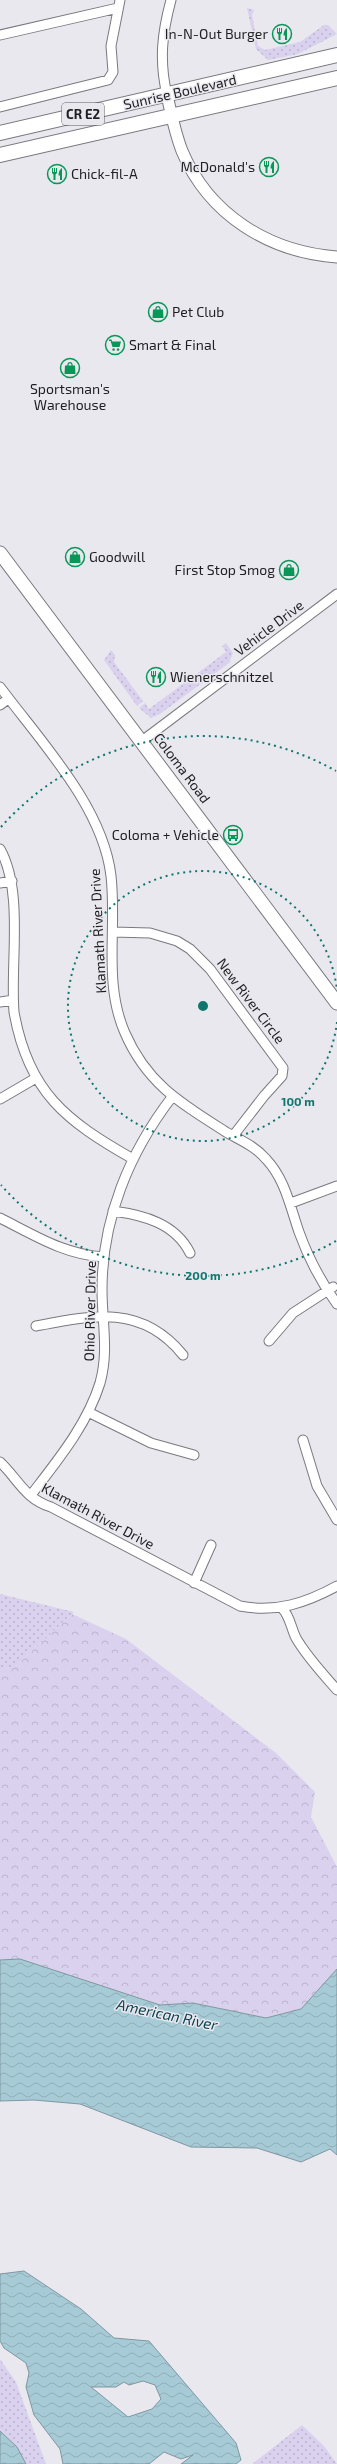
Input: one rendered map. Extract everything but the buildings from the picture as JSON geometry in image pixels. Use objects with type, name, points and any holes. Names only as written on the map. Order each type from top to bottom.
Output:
[{"type":"main road","name":"Sunrise Boulevard","points":[[0,133],[337,55]]},
{"type":"main road","name":"Sunrise Boulevard","points":[[0,155],[337,78]]},
{"type":"main road","name":"Coloma Road","points":[[0,553],[337,1002]]},
{"type":"street","points":[[171,0],[163,29],[161,49],[167,95],[182,151],[207,192],[228,215],[258,236],[275,244],[316,254],[337,257]]},
{"type":"street","points":[[0,35],[119,4],[111,46],[113,72],[108,80],[0,107]]},
{"type":"street","name":"Vehicle Drive","points":[[142,741],[337,594]]},
{"type":"street","name":"Klamath River Drive","points":[[0,687],[75,787],[97,824],[108,854],[111,876],[113,932],[111,977],[114,997],[125,1033],[148,1071],[172,1097],[233,1136],[253,1146],[268,1161],[284,1185],[306,1249],[332,1288],[337,1304]]},
{"type":"street","points":[[0,705],[8,699]]},
{"type":"street","points":[[0,849],[12,881],[13,1000],[22,1047],[36,1078],[53,1102],[79,1127],[133,1160]]},
{"type":"street","points":[[0,883],[12,881]]},
{"type":"street","name":"New River Circle","points":[[113,932],[150,933],[165,936],[195,953],[210,969],[283,1068],[282,1076],[264,1096],[233,1136]]},
{"type":"street","points":[[0,1002],[13,1000]]},
{"type":"street","points":[[0,1099],[36,1078]]},
{"type":"street","name":"Ohio River Drive","points":[[31,1496],[50,1472],[88,1412],[99,1384],[104,1362],[106,1340],[102,1316],[104,1257],[113,1211],[133,1160],[172,1097]]},
{"type":"street","points":[[291,1203],[337,1186]]},
{"type":"street","points":[[113,1211],[141,1216],[167,1227],[183,1241],[190,1253]]},
{"type":"street","points":[[0,1218],[62,1249],[81,1255],[104,1257]]},
{"type":"street","points":[[270,1341],[293,1313],[332,1288],[337,1278]]},
{"type":"street","points":[[36,1326],[102,1316],[129,1318],[150,1326],[168,1338],[182,1355]]},
{"type":"street","points":[[88,1412],[151,1443],[194,1455]]},
{"type":"street","points":[[303,1440],[317,1486],[337,1520]]},
{"type":"street","name":"Klamath River Drive","points":[[0,1462],[12,1474],[20,1488],[41,1504],[52,1507],[240,1606],[254,1609],[282,1608],[308,1601],[337,1586]]},
{"type":"street","points":[[194,1583],[210,1545]]},
{"type":"street","points":[[282,1608],[287,1613],[296,1638],[303,1649],[337,1690]]},
{"type":"green space","points":[[247,8],[254,10],[252,15],[258,46],[265,50],[300,42],[324,25],[328,25],[337,34],[298,54],[268,60],[256,49]]},
{"type":"green space","points":[[226,643],[233,653],[229,663],[160,714],[151,718],[139,708],[145,703],[149,709],[226,652],[222,646]]},
{"type":"green space","points":[[111,650],[115,655],[114,662],[143,701],[137,706],[104,660]]},
{"type":"green space","points":[[0,1594],[74,1612],[15,1667],[0,1670]]},
{"type":"green space","points":[[72,1614],[126,1639],[276,1753],[315,1792],[311,1817],[337,1867],[337,1969],[301,2009],[266,2018],[193,2003],[160,2005],[75,1978],[0,1960],[0,1670],[15,1667]]},
{"type":"green space","points":[[0,2359],[16,2382],[46,2464],[0,2464]]},
{"type":"green space","points":[[302,2425],[324,2446],[337,2464],[252,2464]]},
{"type":"water","name":"American River","points":[[20,1959],[160,2005],[193,2003],[266,2018],[301,2009],[337,1969],[337,2155],[330,2149],[301,2162],[257,2148],[191,2147],[80,2104],[34,2100],[0,2101],[0,1960]]},
{"type":"water","points":[[24,2271],[81,2309],[114,2338],[149,2341],[236,2443],[241,2460],[236,2464],[181,2464],[193,2455],[181,2459],[164,2452],[149,2464],[63,2464],[60,2449],[34,2415],[26,2387],[29,2373],[26,2363],[4,2348],[0,2341],[0,2274]],"holes":[[[143,2381],[155,2385],[161,2399],[152,2409],[128,2417],[91,2387],[116,2387],[124,2382],[129,2385]]]},
{"type":"water","points":[[0,2431],[17,2447],[26,2464],[0,2464]]},
{"type":"place","name":"In-N-Out Burger","points":[[282,34]]},
{"type":"place","name":"McDonald's","points":[[269,167]]},
{"type":"place","name":"Chick-fil-A","points":[[57,174]]},
{"type":"place","name":"Pet Club","points":[[158,312]]},
{"type":"place","name":"Smart & Final","points":[[115,345]]},
{"type":"place","name":"Sportsman's Warehouse","points":[[70,368]]},
{"type":"place","name":"Goodwill","points":[[75,557]]},
{"type":"place","name":"First Stop Smog","points":[[289,570]]},
{"type":"place","name":"Wienerschnitzel","points":[[156,677]]},
{"type":"place","name":"Coloma + Vehicle","points":[[233,835]]}]
